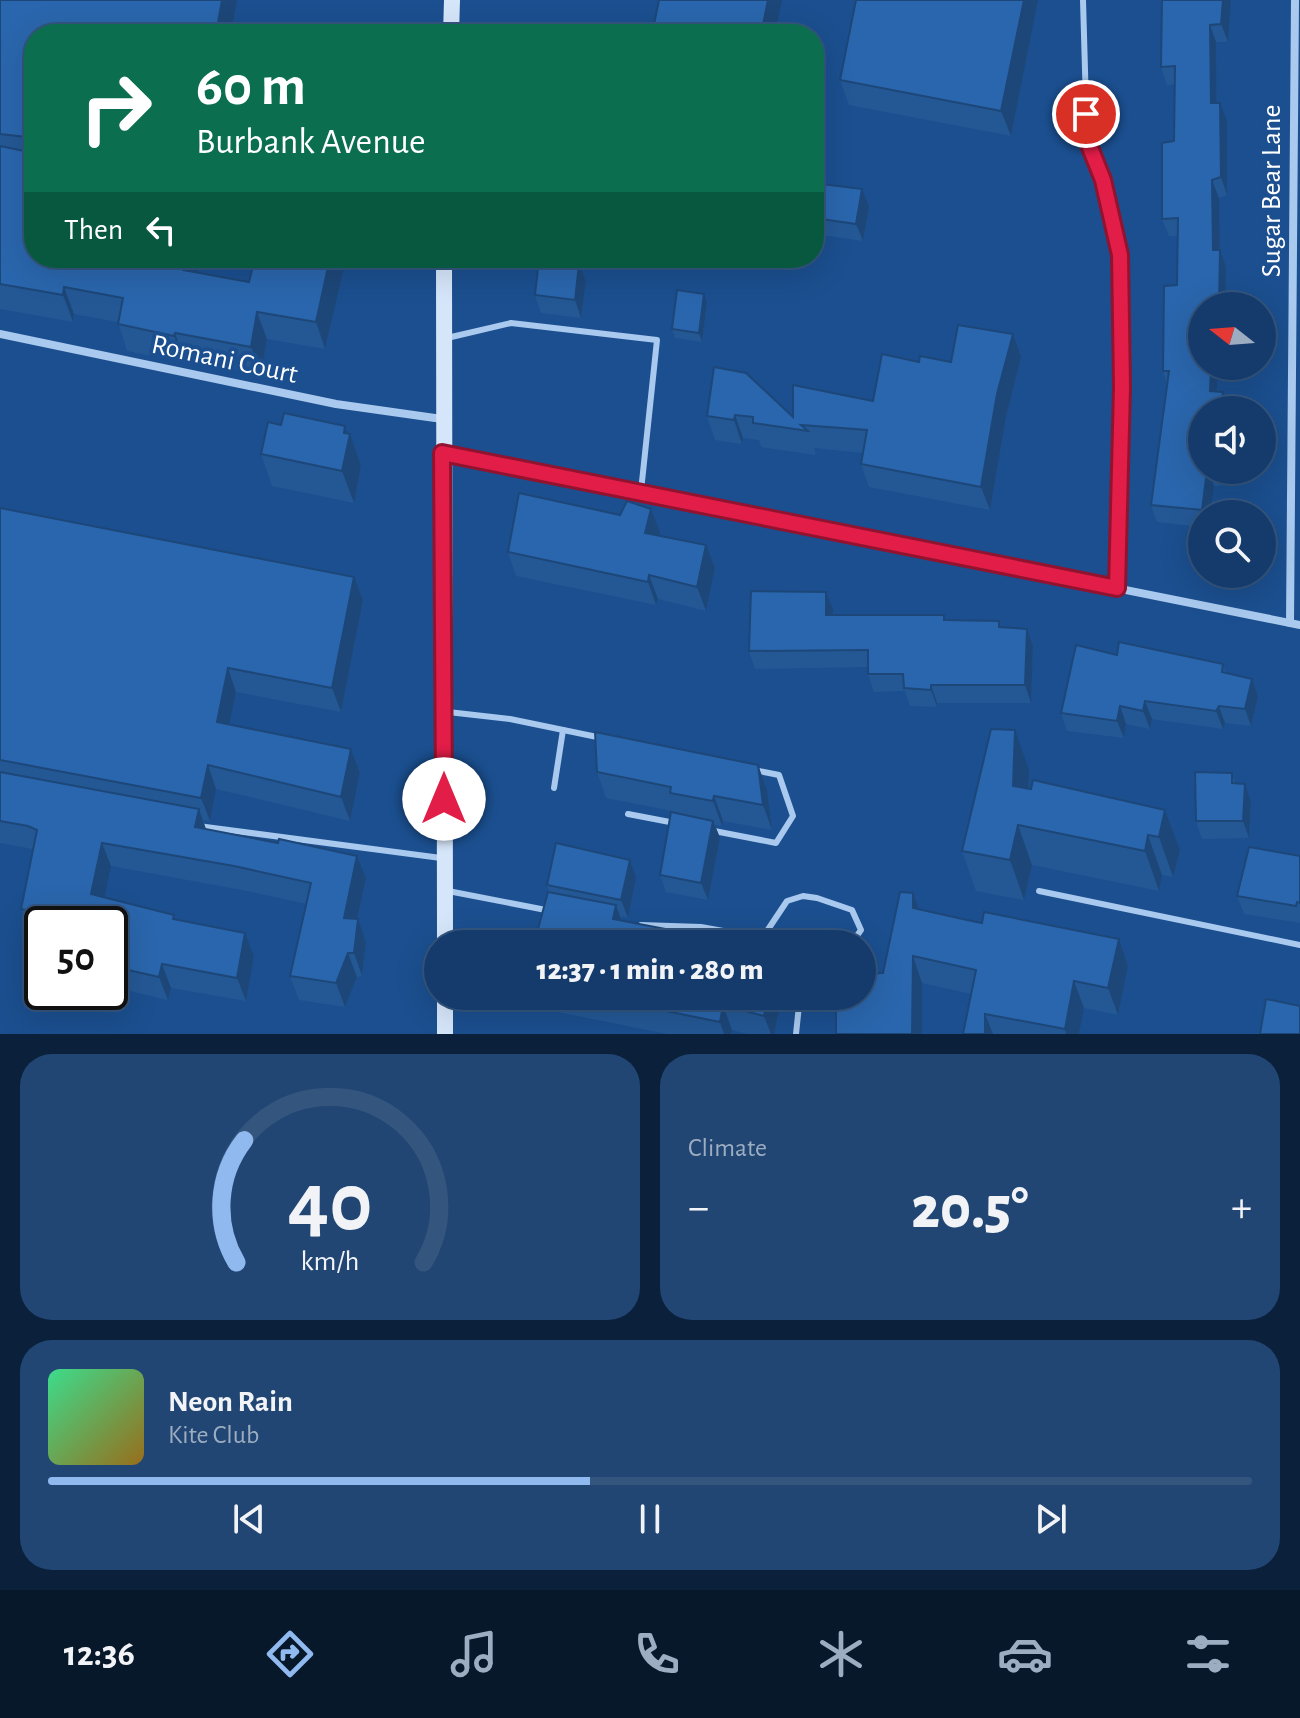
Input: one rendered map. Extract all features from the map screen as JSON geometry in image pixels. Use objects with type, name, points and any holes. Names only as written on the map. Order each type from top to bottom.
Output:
[{"type":"main road","points":[[451,24],[452,0]]},
{"type":"main road","points":[[444,268],[445,930]]},
{"type":"main road","points":[[445,1010],[445,1034]]},
{"type":"street","name":"Sugar Bear Lane","points":[[1295,0],[1295,624]]},
{"type":"street","name":"Romani Court","points":[[0,334],[336,404],[442,419]]},
{"type":"street","points":[[442,453],[1295,624]]},
{"type":"lane","points":[[1083,0],[1087,140],[1103,180],[1120,255],[1122,387],[1117,588]]},
{"type":"lane","points":[[443,339],[511,323],[657,340],[641,491]]},
{"type":"lane","points":[[444,711],[608,739]]},
{"type":"lane","points":[[554,788],[563,730]]},
{"type":"lane","points":[[702,828],[776,843],[793,816],[779,775],[748,769]]},
{"type":"lane","points":[[628,814],[687,826]]},
{"type":"lane","points":[[185,824],[445,858]]},
{"type":"lane","points":[[445,890],[562,913]]},
{"type":"lane","points":[[1039,891],[1300,945]]},
{"type":"lane","points":[[768,930],[787,901],[803,896],[852,910],[861,930]]},
{"type":"lane","points":[[634,925],[720,930]]},
{"type":"lane","points":[[796,1034],[799,1010]]},
{"type":"building","points":[[0,0],[222,0],[218,24],[24,24],[24,137],[0,134]]},
{"type":"building","points":[[659,0],[768,0],[763,24],[654,24]]},
{"type":"building","points":[[856,0],[1024,0],[1001,111],[840,80]]},
{"type":"building","points":[[1162,0],[1223,0],[1221,24],[1210,25],[1211,103],[1220,103],[1221,177],[1212,180],[1213,250],[1220,250],[1219,292],[1188,292],[1188,380],[1210,380],[1210,391],[1223,392],[1223,396],[1188,396],[1188,484],[1205,484],[1203,500],[1188,500],[1188,509],[1151,505],[1169,371],[1163,371],[1164,286],[1177,285],[1178,218],[1162,219],[1162,143],[1174,141],[1175,66],[1161,67]]},
{"type":"building","points":[[0,146],[24,151],[24,268],[183,268],[249,282],[252,268],[328,268],[316,322],[257,312],[251,347],[118,324],[123,298],[64,287],[63,295],[0,284]]},
{"type":"building","points":[[824,184],[862,189],[856,224],[824,219]]},
{"type":"building","points":[[538,268],[579,268],[575,300],[535,295]]},
{"type":"building","points":[[677,290],[704,294],[699,333],[672,329]]},
{"type":"building","points":[[958,325],[1013,334],[997,394],[981,487],[861,464],[867,430],[801,425],[808,431],[753,423],[753,417],[735,415],[734,420],[707,416],[714,367],[746,373],[793,417],[793,385],[873,401],[882,354],[919,362],[920,356],[951,362]]},
{"type":"building","points":[[284,413],[345,426],[344,433],[350,434],[342,471],[261,454],[268,422],[281,425]]},
{"type":"building","points":[[519,493],[620,515],[627,501],[651,509],[645,533],[706,545],[697,587],[649,575],[648,582],[508,552]]},
{"type":"building","points":[[0,508],[354,577],[332,688],[228,668],[217,722],[351,749],[341,797],[208,765],[201,798],[0,760]]},
{"type":"building","points":[[751,591],[826,592],[826,615],[944,615],[944,620],[999,621],[999,627],[1027,629],[1025,685],[931,685],[931,690],[904,688],[903,674],[868,674],[868,650],[749,651]]},
{"type":"building","points":[[1119,642],[1223,664],[1222,672],[1252,679],[1245,709],[1219,706],[1216,711],[1145,701],[1143,711],[1120,706],[1117,721],[1061,713],[1076,645],[1117,655]]},
{"type":"building","points":[[991,729],[1015,730],[1013,786],[1031,789],[1033,780],[1165,810],[1159,837],[1148,835],[1145,851],[1018,825],[1010,860],[962,851]]},
{"type":"building","points":[[595,732],[758,765],[763,805],[714,796],[713,801],[670,793],[671,787],[597,772]]},
{"type":"building","points":[[0,772],[199,809],[195,827],[278,843],[279,839],[357,856],[344,918],[358,919],[354,953],[348,953],[336,983],[290,976],[311,883],[102,843],[91,894],[174,915],[173,919],[245,933],[237,978],[162,964],[159,977],[128,970],[128,906],[24,906],[24,910],[21,909],[37,830],[0,821]]},
{"type":"building","points":[[1195,772],[1232,773],[1232,783],[1245,784],[1243,821],[1196,821]]},
{"type":"building","points":[[671,812],[713,821],[701,883],[660,875]]},
{"type":"building","points":[[556,843],[630,860],[621,900],[547,885]]},
{"type":"building","points":[[1249,847],[1300,856],[1300,903],[1297,902],[1296,906],[1237,896]]},
{"type":"building","points":[[548,892],[616,905],[613,919],[671,930],[538,930]]},
{"type":"building","points":[[900,892],[913,893],[913,908],[967,920],[982,923],[984,912],[1119,939],[1108,988],[1074,981],[1065,1029],[985,1014],[985,1034],[963,1034],[976,970],[913,956],[912,1034],[836,1034],[836,1010],[876,1010],[876,973],[883,973]]},
{"type":"building","points":[[1266,999],[1300,1006],[1300,1034],[1260,1034]]},
{"type":"building","points":[[661,1010],[722,1010],[720,1022]]},
{"type":"building","points":[[742,1010],[765,1010],[764,1016]]},
{"type":"route","points":[[444,799],[442,453],[1117,588],[1122,387],[1120,255],[1103,180],[1087,140],[1086,114]]}]
